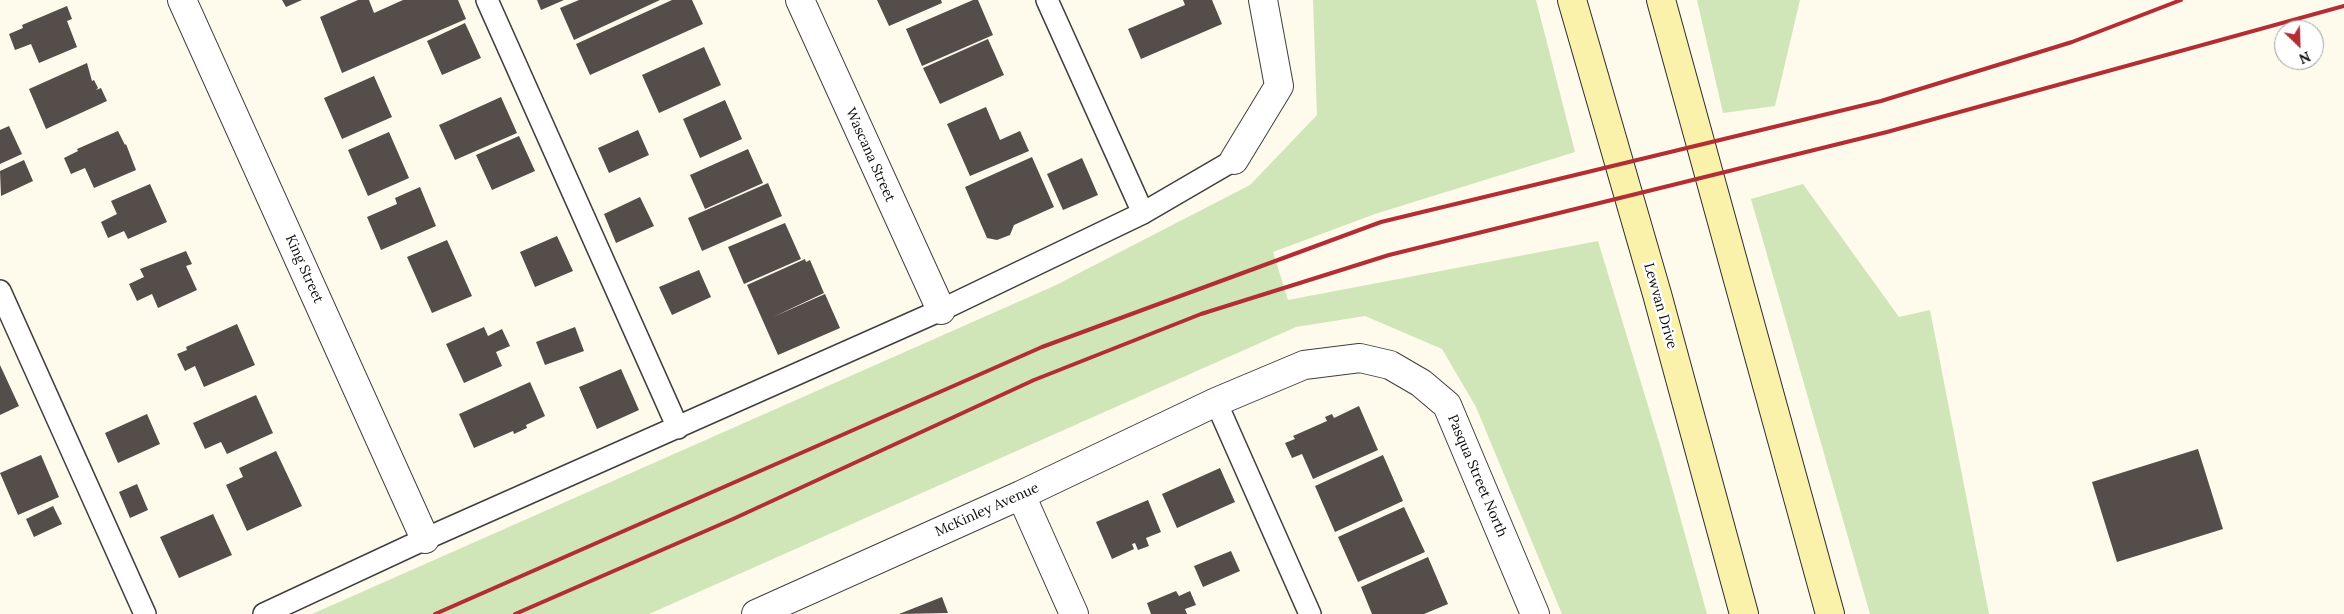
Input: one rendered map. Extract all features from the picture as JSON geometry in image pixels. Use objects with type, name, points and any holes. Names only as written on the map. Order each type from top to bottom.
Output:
[{"type":"main road","name":"Lewvan Drive","points":[[1572,0],[1657,294],[1744,614]]},
{"type":"main road","points":[[1661,0],[1830,614]]},
{"type":"street","name":"King Street","points":[[182,0],[425,539]]},
{"type":"street","name":"Wascana Street","points":[[800,0],[941,310]]},
{"type":"street","points":[[1234,160],[1278,86],[1263,0]]},
{"type":"street","name":"Pasqua Street North","points":[[1216,402],[1304,365],[1360,358],[1390,365],[1422,383],[1447,406],[1535,614]]},
{"type":"street","name":"McKinley Avenue","points":[[758,614],[1021,495],[1216,402]]},
{"type":"street","points":[[1021,495],[1074,614]]},
{"type":"lane","points":[[487,0],[678,428]]},
{"type":"lane","points":[[1047,0],[1143,213]]},
{"type":"lane","points":[[264,614],[425,539],[941,310],[1143,213],[1234,160]]},
{"type":"lane","points":[[0,291],[145,614]]},
{"type":"lane","points":[[1216,402],[1310,614]]},
{"type":"green space","points":[[1313,0],[1536,0],[1575,152],[1375,214],[1273,252],[1288,300],[1598,241],[1663,455],[1707,614],[1562,614],[1476,407],[1442,349],[1365,316],[1296,327],[649,614],[312,614],[1054,286],[1250,185],[1317,115]]},
{"type":"green space","points":[[1697,0],[1800,0],[1775,106],[1723,113]]},
{"type":"green space","points":[[1803,184],[1899,317],[1930,310],[1989,614],[1870,614],[1751,199]]},
{"type":"building","points":[[282,0],[302,0],[286,7]]},
{"type":"building","points":[[358,0],[369,0],[374,13],[403,0],[458,0],[466,19],[342,73],[320,17]]},
{"type":"building","points":[[537,0],[564,0],[541,10]]},
{"type":"building","points":[[579,0],[660,0],[574,40],[560,8]]},
{"type":"building","points":[[672,0],[692,0],[703,24],[590,75],[576,44]]},
{"type":"building","points":[[877,0],[941,0],[942,3],[889,26]]},
{"type":"building","points":[[973,0],[978,0],[993,35],[922,66],[906,29]]},
{"type":"building","points":[[1183,0],[1212,0],[1222,24],[1141,59],[1128,29],[1185,5]]},
{"type":"building","points":[[67,6],[72,19],[67,21],[77,47],[39,63],[31,44],[15,50],[9,34],[23,28],[22,25]]},
{"type":"building","points":[[465,23],[481,58],[442,75],[427,41]]},
{"type":"building","points":[[988,39],[1004,75],[940,104],[923,68]]},
{"type":"building","points":[[704,47],[721,85],[659,113],[642,75]]},
{"type":"building","points":[[87,63],[92,81],[94,80],[98,88],[96,90],[101,88],[107,101],[46,129],[29,89]]},
{"type":"building","points":[[374,76],[392,117],[342,139],[324,98]]},
{"type":"building","points":[[501,97],[517,133],[455,160],[439,125]]},
{"type":"building","points":[[725,100],[742,139],[700,158],[683,119]]},
{"type":"building","points":[[986,107],[1000,140],[1020,131],[1029,151],[970,176],[947,124]]},
{"type":"building","points":[[9,126],[22,154],[0,164],[0,130]]},
{"type":"building","points":[[638,130],[649,155],[609,173],[598,148]]},
{"type":"building","points":[[118,131],[126,144],[136,170],[94,188],[85,168],[71,174],[64,158],[78,151],[77,149]]},
{"type":"building","points":[[389,132],[409,178],[368,196],[348,150]]},
{"type":"building","points":[[519,136],[535,171],[492,190],[476,155]]},
{"type":"building","points":[[748,149],[763,183],[705,209],[690,175]]},
{"type":"building","points":[[1032,157],[1054,207],[1014,225],[1010,235],[997,240],[987,238],[965,187]]},
{"type":"building","points":[[1082,158],[1098,195],[1063,210],[1047,174]]},
{"type":"building","points":[[24,160],[33,181],[1,196],[0,171]]},
{"type":"building","points":[[768,183],[782,216],[702,251],[688,218]]},
{"type":"building","points":[[150,184],[167,222],[128,239],[124,231],[108,238],[101,222],[117,214],[111,201]]},
{"type":"building","points":[[420,187],[436,226],[381,250],[367,217],[397,204],[395,198]]},
{"type":"building","points":[[640,197],[654,226],[616,243],[604,214]]},
{"type":"building","points":[[785,223],[801,259],[744,284],[728,247]]},
{"type":"building","points":[[557,236],[573,271],[535,287],[520,252]]},
{"type":"building","points":[[447,240],[472,296],[432,313],[407,257]]},
{"type":"building","points":[[186,251],[192,264],[186,266],[197,290],[158,308],[152,294],[137,301],[129,284],[144,277],[140,269]]},
{"type":"building","points":[[805,259],[806,262],[810,260],[824,293],[773,317],[825,294],[840,328],[778,355],[747,285]]},
{"type":"building","points":[[699,270],[711,297],[672,315],[659,287]]},
{"type":"building","points":[[237,324],[255,365],[204,387],[195,366],[185,371],[177,354],[187,350],[186,347]]},
{"type":"building","points":[[484,327],[488,336],[502,329],[510,346],[496,352],[502,366],[464,383],[446,344]]},
{"type":"building","points":[[575,327],[584,351],[545,365],[536,342]]},
{"type":"building","points":[[0,365],[19,406],[0,415]]},
{"type":"building","points":[[621,369],[639,410],[597,429],[579,387]]},
{"type":"building","points":[[530,382],[545,416],[526,425],[527,428],[514,434],[513,431],[474,448],[459,414]]},
{"type":"building","points":[[256,395],[273,433],[227,454],[221,442],[205,449],[193,423]]},
{"type":"building","points":[[1359,406],[1378,450],[1313,479],[1302,454],[1292,458],[1285,443],[1295,439],[1293,436],[1327,421],[1325,417],[1332,414],[1334,418]]},
{"type":"building","points":[[147,414],[160,444],[118,463],[105,433]]},
{"type":"building","points":[[2198,449],[2223,529],[2117,562],[2092,482]]},
{"type":"building","points":[[276,451],[302,506],[247,531],[226,485],[243,477],[239,468]]},
{"type":"building","points":[[41,455],[59,497],[18,515],[0,473]]},
{"type":"building","points":[[1383,455],[1403,501],[1335,532],[1315,486]]},
{"type":"building","points":[[1220,468],[1235,502],[1177,528],[1162,494]]},
{"type":"building","points":[[137,484],[148,510],[130,518],[119,492]]},
{"type":"building","points":[[1148,500],[1161,532],[1146,538],[1149,546],[1138,550],[1135,543],[1132,544],[1134,549],[1112,559],[1096,522]]},
{"type":"building","points":[[53,506],[62,524],[34,537],[26,519]]},
{"type":"building","points":[[1404,507],[1425,552],[1358,582],[1338,537]]},
{"type":"building","points":[[213,514],[232,555],[179,578],[160,537]]},
{"type":"building","points":[[1231,551],[1240,571],[1203,587],[1194,566]]},
{"type":"building","points":[[1428,557],[1448,604],[1424,614],[1372,614],[1361,587]]},
{"type":"building","points":[[1176,591],[1179,596],[1190,591],[1196,605],[1185,609],[1187,614],[1151,614],[1147,603]]},
{"type":"building","points":[[942,597],[948,613],[899,614]]},
{"type":"railway","points":[[435,614],[1042,347],[1381,222],[1881,101],[2072,42],[2181,0]]},
{"type":"railway","points":[[515,614],[733,519],[1034,380],[1201,314],[1389,255],[1887,132],[2344,6]]}]
